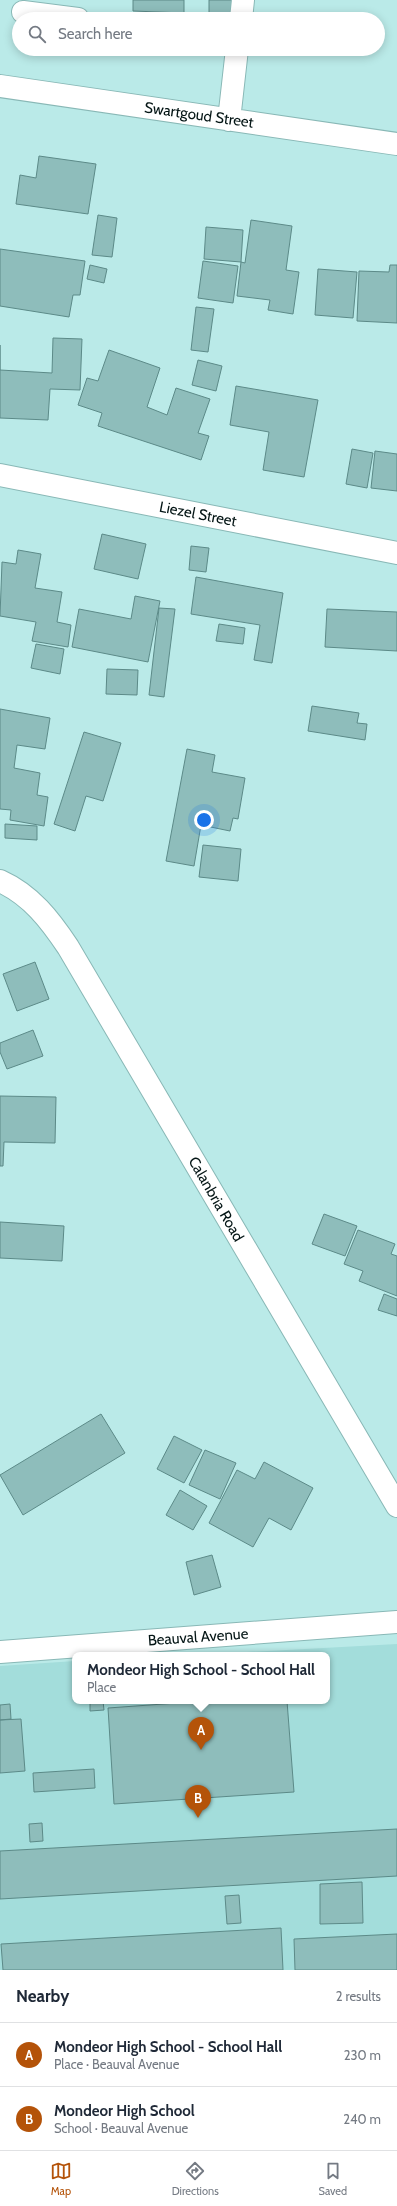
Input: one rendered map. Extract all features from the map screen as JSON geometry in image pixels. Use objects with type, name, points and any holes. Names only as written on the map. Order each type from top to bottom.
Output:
[{"type":"street","points":[[242,12],[243,0]]},
{"type":"street","points":[[229,120],[237,56]]},
{"type":"street","name":"Swartgoud Street","points":[[0,86],[397,144]]},
{"type":"street","name":"Liezel Street","points":[[0,475],[397,553]]},
{"type":"street","name":"Calanbria Road","points":[[0,881],[27,897],[49,921],[80,966],[397,1506]]},
{"type":"street","name":"Beauval Avenue","points":[[0,1652],[397,1622]]},
{"type":"shaded area","points":[[397,1644],[397,1970],[0,1970],[0,1666],[72,1661],[72,1704],[330,1704],[330,1652],[247,1652]]},
{"type":"building","points":[[133,0],[184,0],[184,12],[133,11]]},
{"type":"building","points":[[209,0],[236,0],[235,12],[209,12]]},
{"type":"building","points":[[39,156],[96,164],[88,214],[16,204],[20,175],[36,178]]},
{"type":"building","points":[[98,215],[117,218],[112,257],[92,255]]},
{"type":"building","points":[[251,220],[292,226],[286,270],[299,272],[293,314],[268,310],[270,300],[237,296],[241,262],[245,263]]},
{"type":"building","points":[[206,227],[243,230],[241,262],[204,259]]},
{"type":"building","points":[[0,249],[85,261],[80,295],[73,295],[69,317],[0,306]]},
{"type":"building","points":[[203,261],[238,266],[233,303],[198,298]]},
{"type":"building","points":[[90,265],[107,269],[104,283],[87,279]]},
{"type":"building","points":[[390,265],[397,265],[397,323],[357,321],[359,271],[389,272]]},
{"type":"building","points":[[318,269],[357,272],[353,318],[315,315]]},
{"type":"building","points":[[196,307],[214,309],[208,352],[191,350]]},
{"type":"building","points":[[53,338],[82,339],[80,390],[50,389],[48,420],[0,418],[0,370],[52,373]]},
{"type":"building","points":[[109,350],[160,368],[147,407],[167,415],[176,388],[210,399],[198,433],[209,436],[201,460],[98,426],[102,413],[78,405],[87,378],[98,381]]},
{"type":"building","points":[[198,360],[222,366],[216,391],[192,385]]},
{"type":"building","points":[[236,386],[318,400],[304,477],[263,470],[269,432],[230,425]]},
{"type":"building","points":[[352,449],[373,453],[367,488],[346,484]]},
{"type":"building","points":[[375,451],[397,454],[397,491],[371,488]]},
{"type":"building","points":[[102,534],[146,544],[138,579],[94,569]]},
{"type":"building","points":[[191,546],[209,548],[206,572],[189,570]]},
{"type":"building","points":[[18,550],[41,554],[35,588],[62,592],[57,622],[71,625],[68,647],[32,641],[36,622],[0,616],[2,562],[16,564]]},
{"type":"building","points":[[196,577],[283,593],[272,663],[254,660],[260,625],[191,614]]},
{"type":"building","points":[[135,596],[160,601],[148,662],[72,647],[79,609],[131,619]]},
{"type":"building","points":[[159,608],[175,609],[164,697],[149,695]]},
{"type":"building","points":[[327,609],[397,612],[397,651],[325,647]]},
{"type":"building","points":[[219,624],[245,628],[243,644],[216,641]]},
{"type":"building","points":[[36,644],[64,649],[60,674],[31,668]]},
{"type":"building","points":[[107,669],[138,670],[137,695],[106,694]]},
{"type":"building","points":[[312,706],[359,713],[357,723],[367,724],[365,740],[308,731]]},
{"type":"building","points":[[0,709],[50,718],[45,749],[17,745],[14,768],[40,773],[37,795],[48,797],[44,826],[10,820],[11,810],[0,809]]},
{"type":"building","points":[[84,732],[121,743],[103,801],[86,796],[75,831],[54,824]]},
{"type":"building","points":[[187,749],[215,755],[212,772],[245,778],[238,819],[233,818],[230,831],[201,825],[194,866],[166,861]]},
{"type":"building","points":[[5,824],[37,826],[37,840],[5,838]]},
{"type":"building","points":[[203,845],[241,849],[238,881],[199,877]]},
{"type":"building","points":[[35,962],[49,999],[17,1011],[3,974]]},
{"type":"building","points":[[33,1030],[43,1056],[7,1069],[0,1052],[0,1043]]},
{"type":"building","points":[[0,1096],[56,1097],[55,1143],[4,1142],[3,1166],[0,1166]]},
{"type":"building","points":[[324,1214],[357,1226],[345,1256],[312,1244]]},
{"type":"building","points":[[0,1222],[64,1226],[62,1261],[0,1258]]},
{"type":"building","points":[[358,1230],[395,1244],[391,1254],[397,1256],[397,1296],[359,1281],[363,1271],[344,1264]]},
{"type":"building","points":[[384,1294],[397,1299],[397,1316],[378,1310]]},
{"type":"building","points":[[101,1414],[125,1453],[23,1515],[0,1475]]},
{"type":"building","points":[[174,1436],[202,1450],[184,1483],[157,1469]]},
{"type":"building","points":[[205,1450],[236,1463],[220,1499],[189,1485]]},
{"type":"building","points":[[264,1462],[313,1488],[291,1530],[269,1518],[253,1547],[209,1523],[237,1470],[255,1479]]},
{"type":"building","points":[[180,1490],[207,1506],[193,1530],[166,1515]]},
{"type":"building","points":[[212,1555],[221,1587],[194,1595],[186,1562]]},
{"type":"building","points":[[10,1704],[11,1719],[0,1720],[0,1705]]},
{"type":"building","points":[[90,1704],[103,1704],[104,1710],[90,1711]]},
{"type":"building","points":[[163,1704],[287,1704],[294,1792],[114,1804],[108,1708]]},
{"type":"building","points":[[21,1719],[25,1771],[0,1773],[0,1720]]},
{"type":"building","points":[[94,1769],[95,1788],[34,1792],[33,1773]]},
{"type":"building","points":[[42,1823],[43,1841],[30,1842],[29,1824]]},
{"type":"building","points":[[397,1829],[397,1876],[0,1899],[0,1851]]},
{"type":"building","points":[[362,1882],[363,1923],[320,1924],[320,1884]]},
{"type":"building","points":[[239,1895],[241,1923],[227,1924],[225,1896]]},
{"type":"building","points":[[281,1928],[283,1970],[3,1970],[1,1944]]},
{"type":"building","points":[[397,1934],[397,1970],[295,1970],[294,1939]]},
{"type":"place","name":"Mondeor High School - School Hall","points":[[201,1750]]},
{"type":"place","name":"Mondeor High School","points":[[198,1818]]}]
